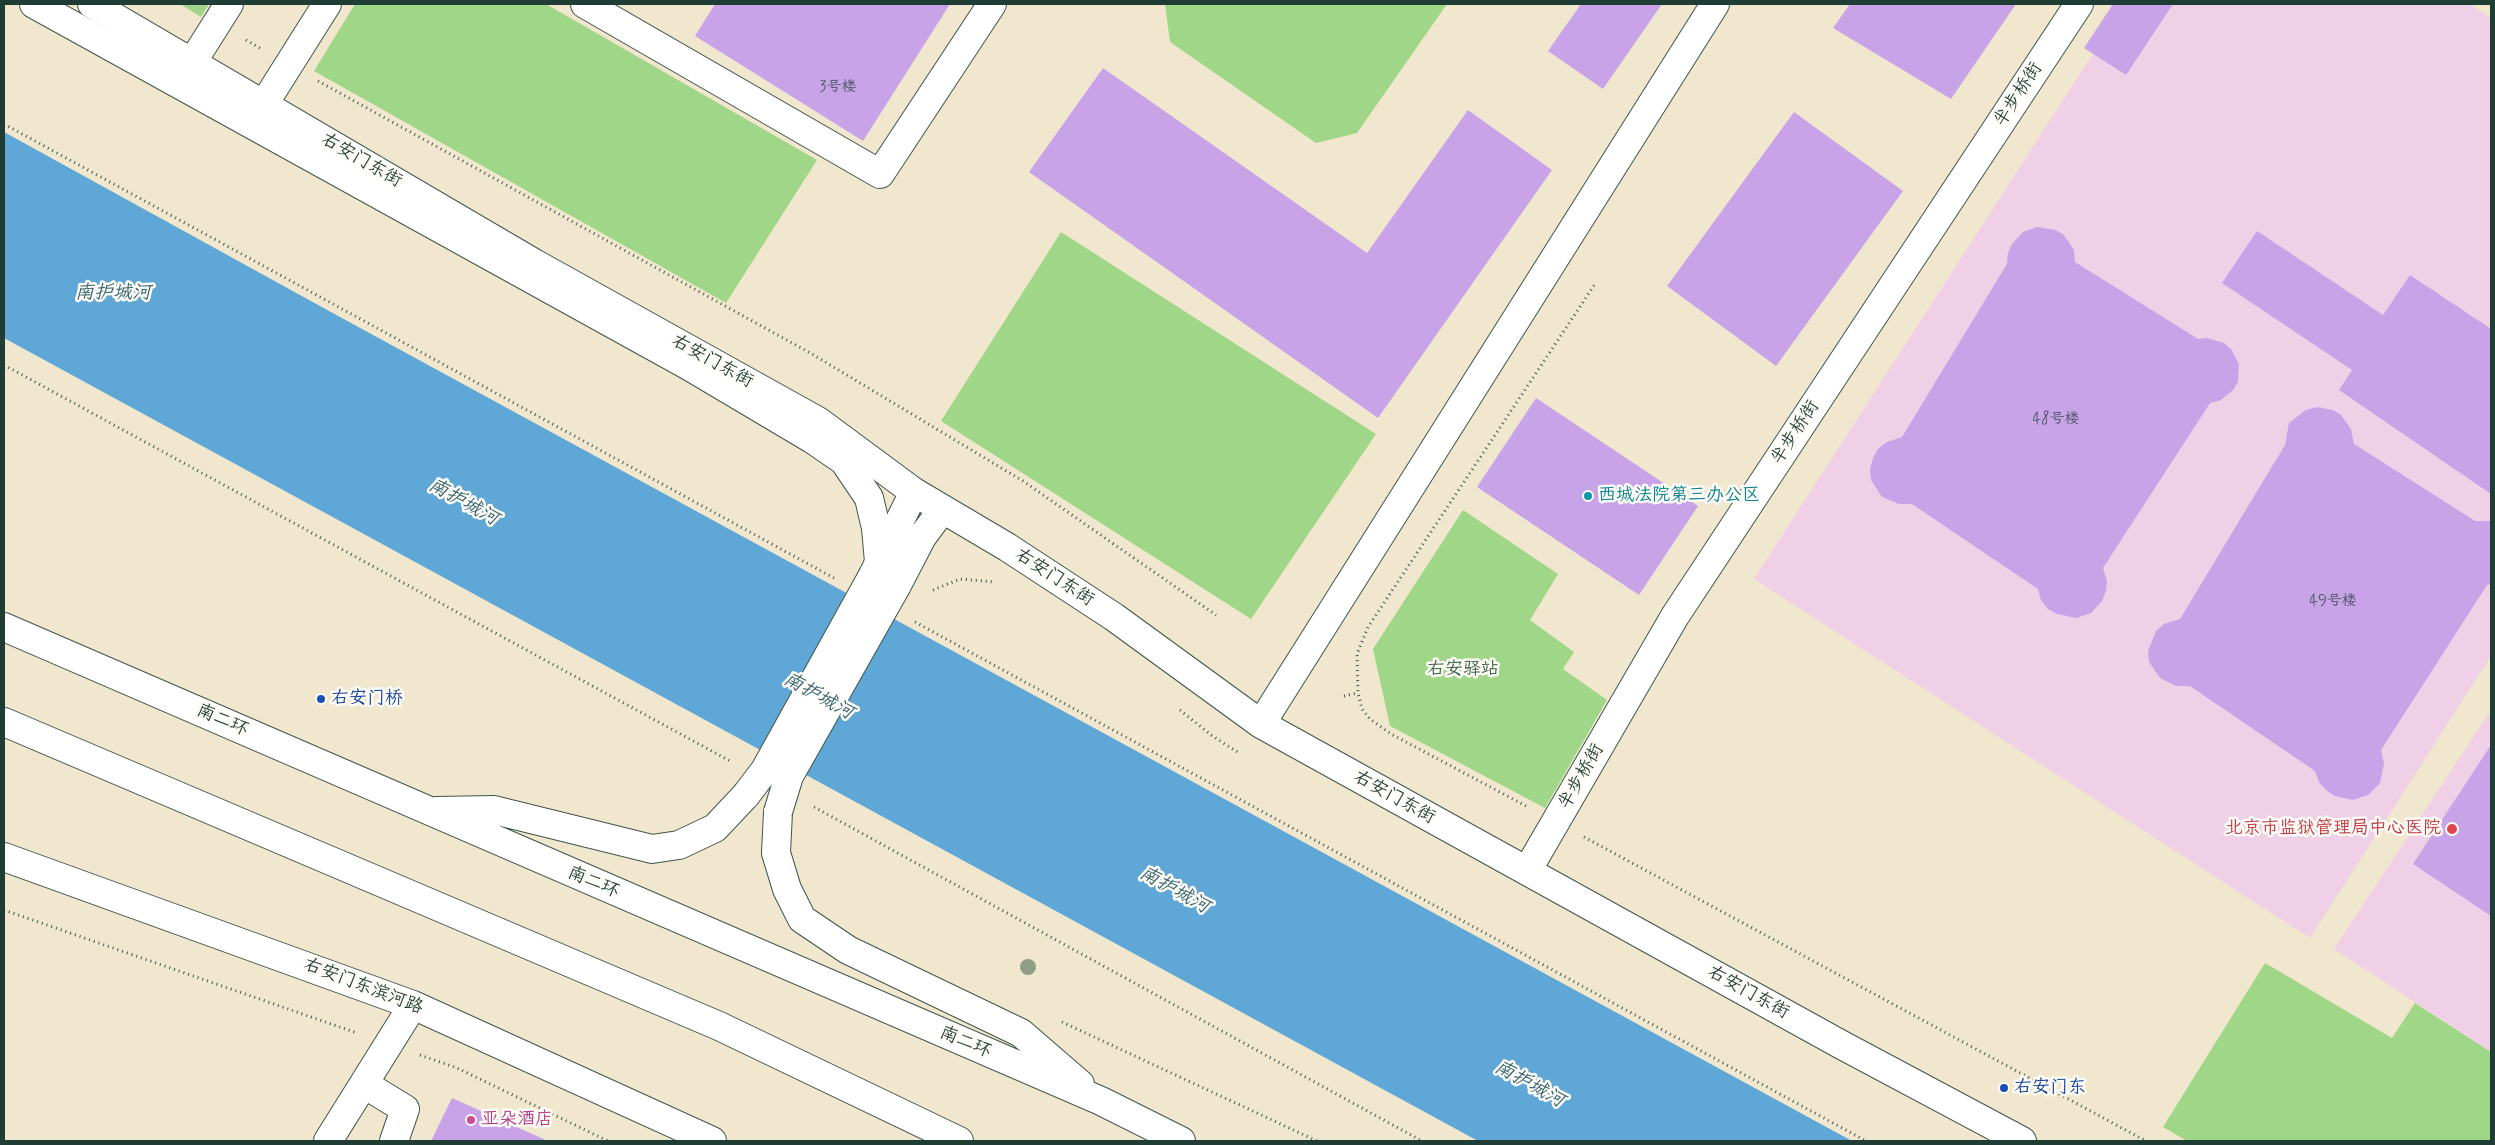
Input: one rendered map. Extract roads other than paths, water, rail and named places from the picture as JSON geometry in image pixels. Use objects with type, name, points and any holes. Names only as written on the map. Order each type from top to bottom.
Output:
[{"type":"main road","points":[[34,4],[689,366],[812,439],[844,461],[869,498],[883,574]]},
{"type":"main road","points":[[264,104],[326,4]]},
{"type":"main road","points":[[584,4],[880,174],[992,4]]},
{"type":"main road","points":[[1261,724],[1715,4]]},
{"type":"main road","name":"半步桥街","points":[[1527,871],[1675,616],[2079,4]]},
{"type":"main road","name":"右安门东街","points":[[97,6],[534,263],[818,422],[914,492],[1007,547],[1114,617],[1261,724],[1849,1049],[2022,1141]]},
{"type":"main road","points":[[192,61],[223,13]]},
{"type":"main road","points":[[914,492],[883,574],[789,776],[778,812],[776,853],[787,889],[802,919],[848,950],[1021,1033],[1100,1101]]},
{"type":"main road","points":[[431,811],[494,810],[652,849],[678,844],[715,828],[746,795],[765,770],[883,574],[922,536],[942,510]]},
{"type":"main road","name":"南二环","points":[[4,627],[1100,1101],[1181,1141]]},
{"type":"main road","points":[[4,722],[719,1026],[959,1141]]},
{"type":"main road","name":"右安门东滨河路","points":[[4,858],[413,1005],[712,1141]]},
{"type":"main road","points":[[328,1141],[413,1005]]},
{"type":"main road","points":[[364,1084],[405,1109],[394,1141]]},
{"type":"water","name":"南护城河","points":[[4,132],[1852,1141],[1478,1141],[4,338]]},
{"type":"place","name":"西城法院第三办公区","points":[[1588,496]]},
{"type":"place","name":"右安门桥","points":[[321,699]]},
{"type":"place","name":"北京市监狱管理局中心医院","points":[[2452,829]]},
{"type":"place","name":"右安门东","points":[[2004,1088]]},
{"type":"place","name":"亚朵酒店","points":[[471,1120]]},
{"type":"park label","name":"右安驿站","points":[[1463,670]]}]
